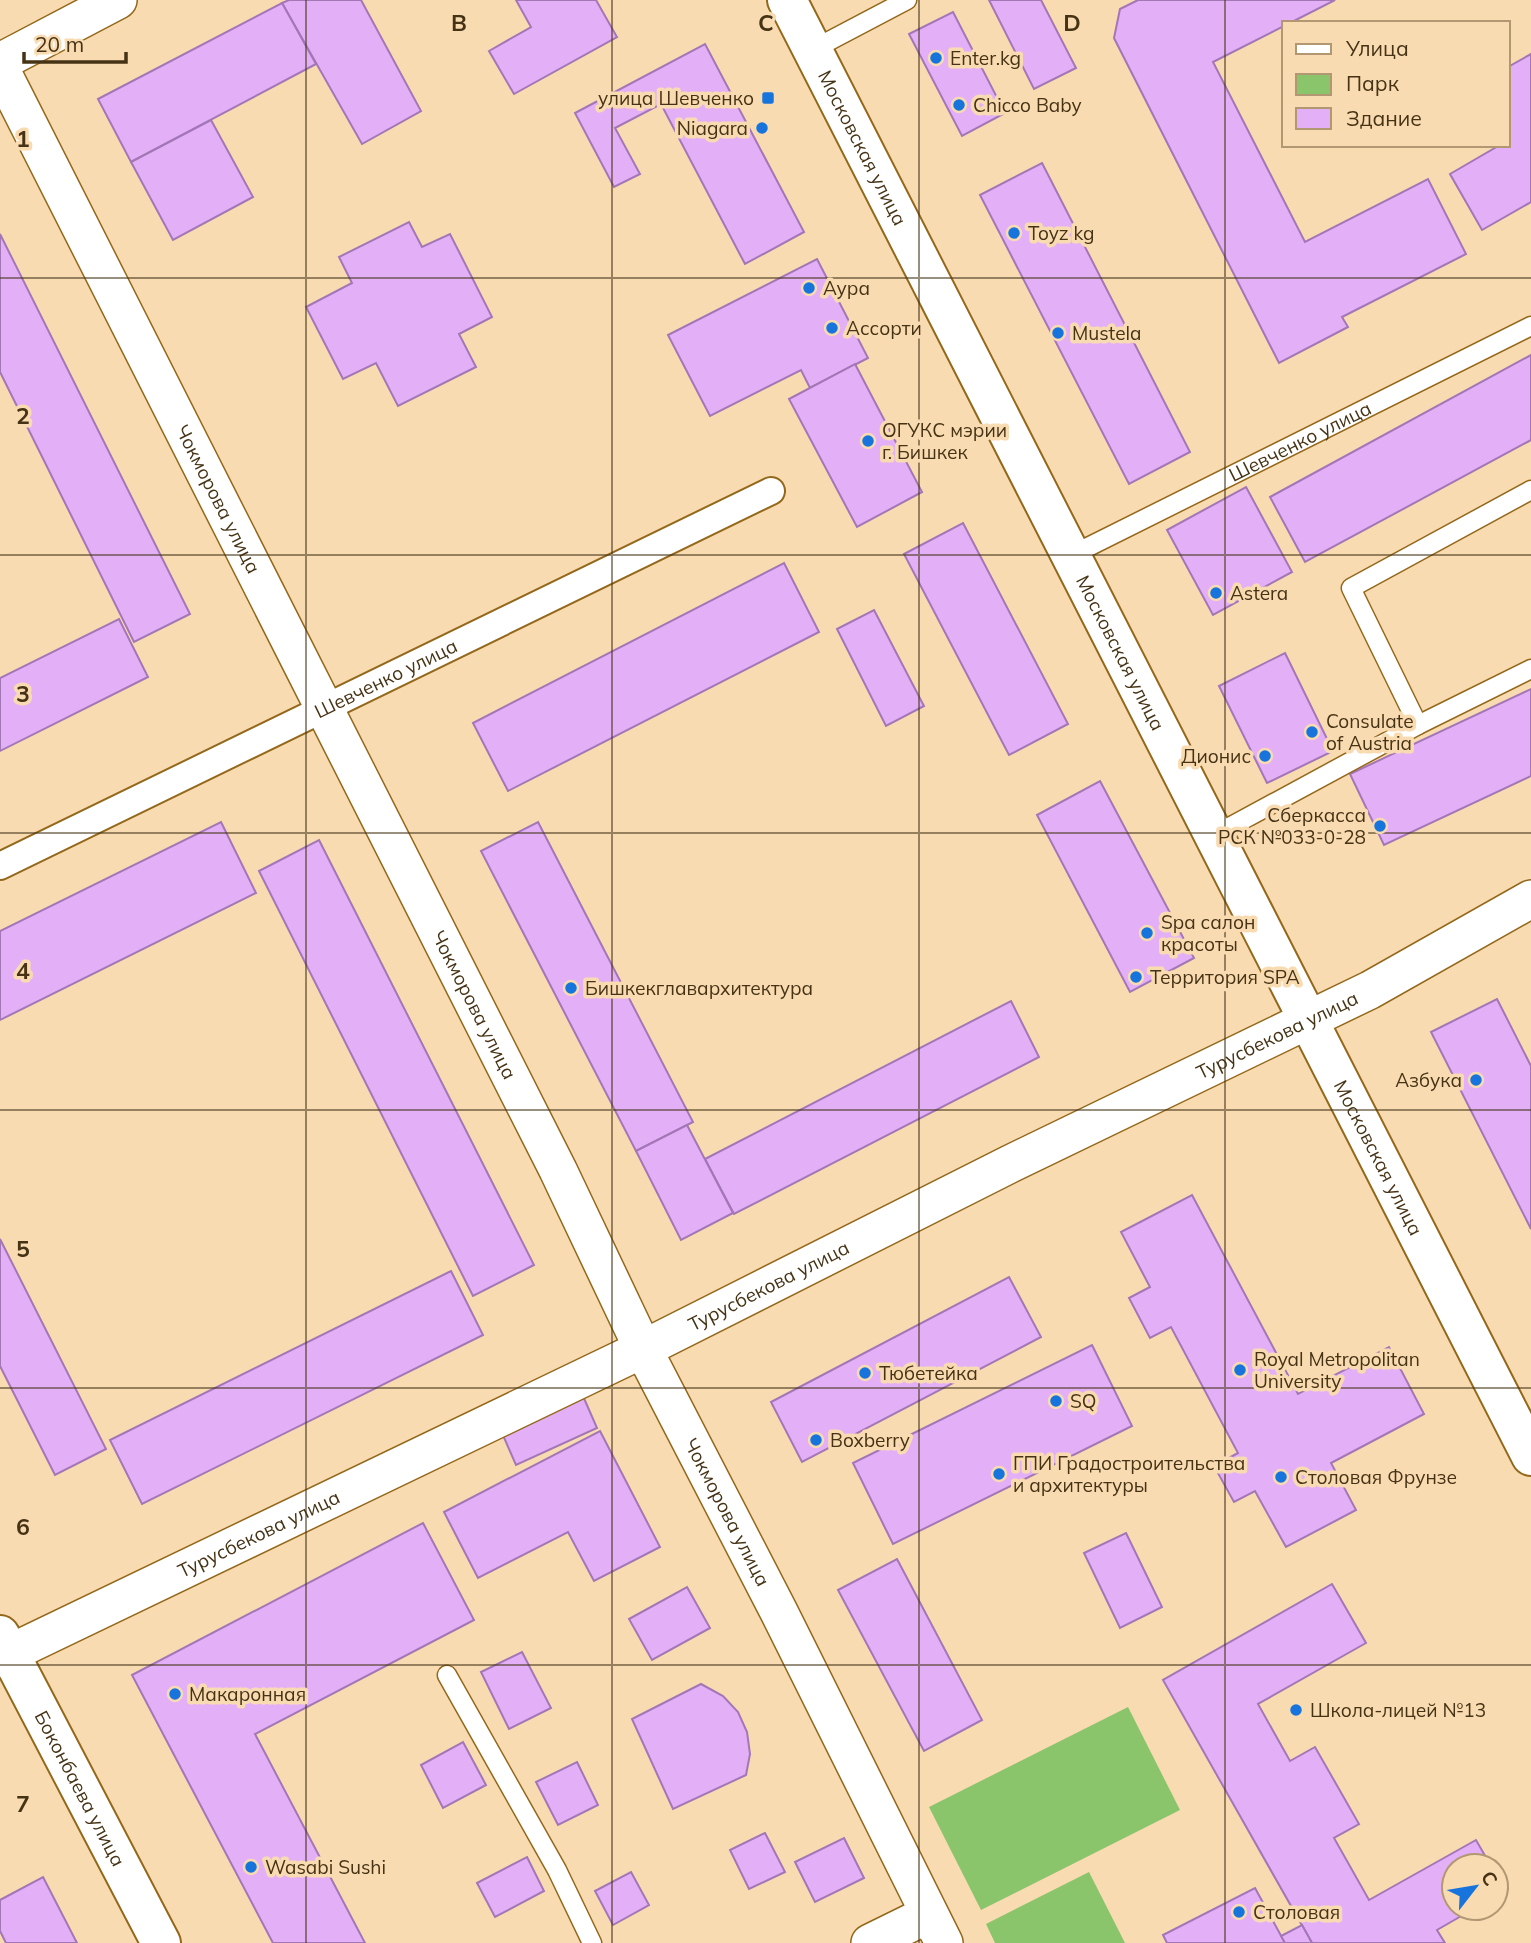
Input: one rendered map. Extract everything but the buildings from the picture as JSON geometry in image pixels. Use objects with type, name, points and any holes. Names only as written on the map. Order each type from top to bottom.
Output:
[{"type":"main road","name":"Московская улица","points":[[787,0],[1531,1456]]},
{"type":"main road","name":"Боконбаева улица","points":[[3,1649],[161,1943]]},
{"type":"street","points":[[0,62],[118,0]]},
{"type":"street","name":"Чокморова улица","points":[[0,68],[558,1170],[642,1349],[779,1612],[936,1928]]},
{"type":"street","name":"Шевченко улица","points":[[0,866],[771,492]]},
{"type":"street","name":"Турусбекова улица","points":[[3,1649],[642,1349],[1010,1164],[1370,990],[1531,899]]},
{"type":"street","points":[[870,1943],[936,1928]]},
{"type":"lane","points":[[813,50],[907,0]]},
{"type":"lane","name":"Шевченко улица","points":[[1070,556],[1531,326]]},
{"type":"lane","points":[[1418,725],[1351,588],[1531,490]]},
{"type":"lane","points":[[1213,836],[1418,725],[1531,669]]},
{"type":"lane","points":[[447,1675],[557,1870],[592,1943]]},
{"type":"green space","points":[[1128,1707],[1180,1810],[981,1910],[929,1807]]},
{"type":"green space","points":[[1089,1872],[1125,1943],[995,1943],[986,1924]]},
{"type":"place","name":"Enter.kg","points":[[936,58]]},
{"type":"place","name":"улица Шевченко","points":[[768,98]]},
{"type":"place","name":"Chicco Baby","points":[[959,105]]},
{"type":"place","name":"Niagara","points":[[762,128]]},
{"type":"place","name":"Toyz kg","points":[[1014,233]]},
{"type":"place","name":"Аура","points":[[809,288]]},
{"type":"place","name":"Ассорти","points":[[832,328]]},
{"type":"place","name":"Mustela","points":[[1058,333]]},
{"type":"place","name":"ОГУКС мэрии г. Бишкек","points":[[868,441]]},
{"type":"place","name":"Astera","points":[[1216,593]]},
{"type":"place","name":"Consulate of Austria","points":[[1312,732]]},
{"type":"place","name":"Дионис","points":[[1265,756]]},
{"type":"place","name":"Сберкасса РСК №033-0-28","points":[[1380,826]]},
{"type":"place","name":"Spa салон красоты","points":[[1147,933]]},
{"type":"place","name":"Территория SPA","points":[[1136,977]]},
{"type":"place","name":"Бишкекглавархитектура","points":[[571,988]]},
{"type":"place","name":"Азбука","points":[[1476,1080]]},
{"type":"place","name":"Royal Metropolitan University","points":[[1240,1370]]},
{"type":"place","name":"Тюбетейка","points":[[865,1373]]},
{"type":"place","name":"SQ","points":[[1056,1401]]},
{"type":"place","name":"Boxberry","points":[[816,1440]]},
{"type":"place","name":"ГПИ Градостроительства и архитектуры","points":[[999,1474]]},
{"type":"place","name":"Столовая Фрунзе","points":[[1281,1477]]},
{"type":"place","name":"Макаронная","points":[[175,1694]]},
{"type":"place","name":"Школа-лицей №13","points":[[1296,1710]]},
{"type":"place","name":"Wasabi Sushi","points":[[251,1867]]},
{"type":"place","name":"Столовая","points":[[1239,1912]]}]
